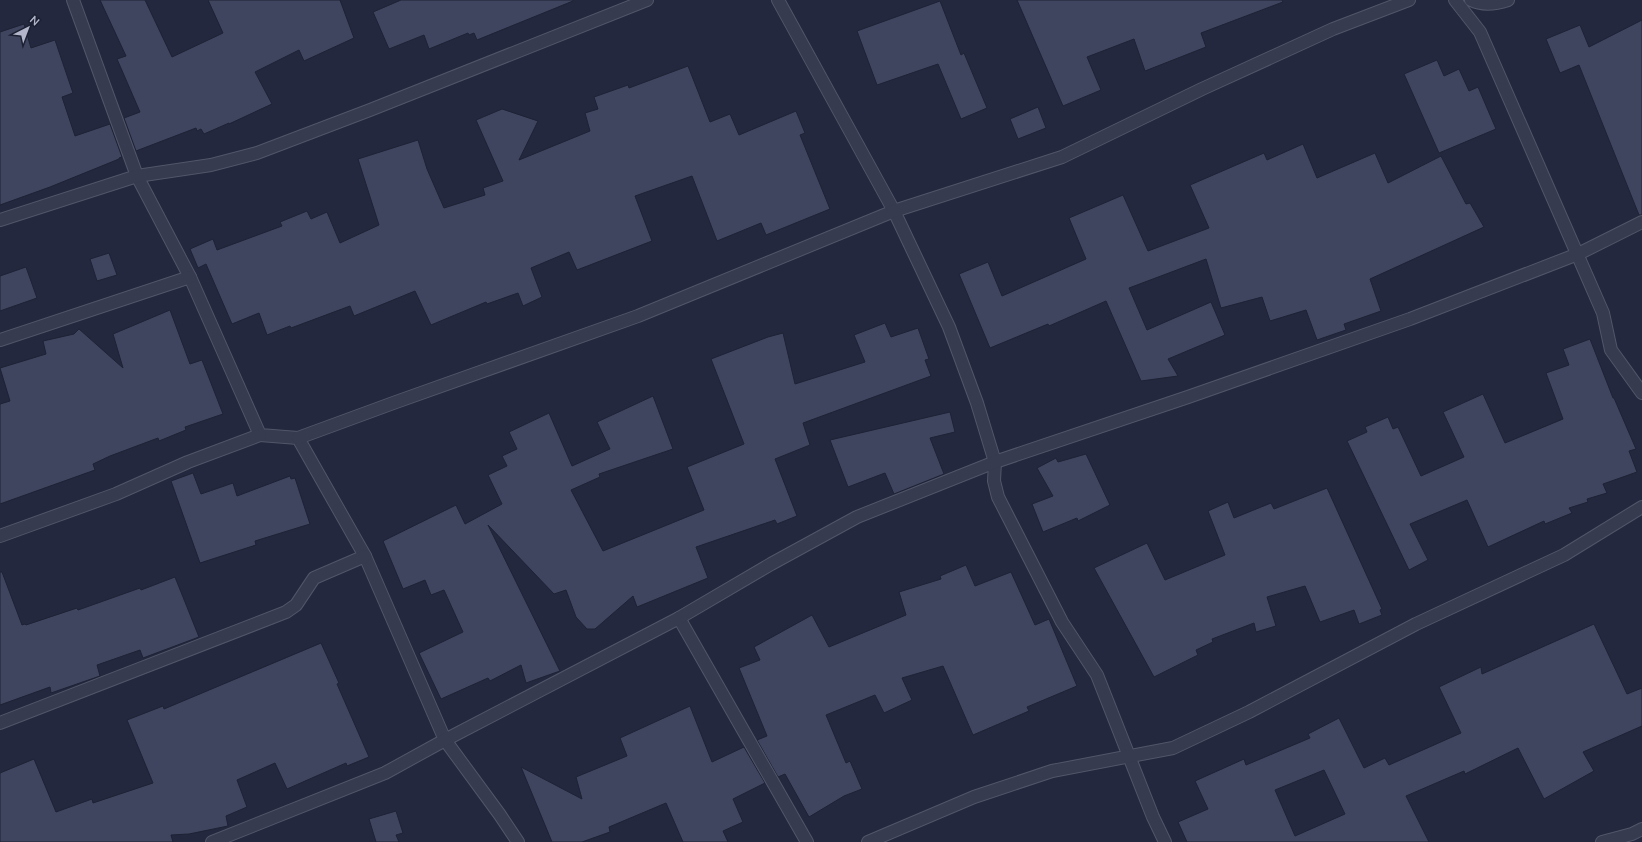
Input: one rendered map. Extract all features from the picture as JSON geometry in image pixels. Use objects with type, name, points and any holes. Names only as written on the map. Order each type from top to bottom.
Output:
[{"type":"street","points":[[73,0],[137,176],[190,276],[260,434]]},
{"type":"street","points":[[0,220],[137,176],[211,165],[256,153],[370,110],[646,0]]},
{"type":"street","points":[[778,0],[894,211],[949,327],[977,403],[995,462],[994,481],[998,497],[1062,622],[1097,675],[1153,817],[1165,842]]},
{"type":"street","points":[[0,536],[116,494],[188,462],[260,434],[298,438],[638,316],[894,211],[1062,157],[1202,89],[1326,32],[1409,0]]},
{"type":"street","points":[[1455,0],[1480,32],[1603,313],[1612,350],[1642,393]]},
{"type":"street","points":[[1471,0],[1478,3],[1493,4],[1508,0]]},
{"type":"street","points":[[212,842],[385,773],[445,740],[679,618],[771,564],[857,517],[995,462],[1188,397],[1410,319],[1578,254],[1642,222]]},
{"type":"street","points":[[0,340],[190,276]]},
{"type":"street","points":[[298,438],[365,556],[445,740],[518,842]]},
{"type":"street","points":[[868,842],[974,797],[1052,771],[1173,748],[1249,712],[1416,624],[1564,555],[1642,507]]},
{"type":"street","points":[[0,723],[286,612],[296,605],[314,578],[365,556]]},
{"type":"street","points":[[679,618],[807,842]]},
{"type":"street","points":[[1602,842],[1632,834],[1642,828]]},
{"type":"building","points":[[100,0],[145,0],[172,57],[223,33],[208,0],[340,0],[354,38],[304,61],[299,50],[255,72],[272,104],[204,134],[201,129],[197,131],[196,128],[136,151],[124,118],[140,112],[117,59],[126,56]]},
{"type":"building","points":[[401,0],[573,1],[477,40],[474,33],[469,35],[468,33],[429,49],[424,35],[389,49],[373,12]]},
{"type":"building","points":[[1017,0],[1282,0],[1283,2],[1201,33],[1206,47],[1145,71],[1134,39],[1087,57],[1101,90],[1063,106]]},
{"type":"building","points":[[940,1],[961,55],[964,53],[987,108],[961,119],[938,64],[877,85],[857,31]]},
{"type":"building","points":[[1642,20],[1642,215],[1639,215],[1579,65],[1560,73],[1546,39],[1580,25],[1589,47]]},
{"type":"building","points":[[24,24],[31,48],[55,40],[73,93],[62,97],[75,136],[110,124],[122,157],[50,187],[0,205],[0,32]]},
{"type":"building","points":[[1437,60],[1444,76],[1459,69],[1469,91],[1478,87],[1496,129],[1439,153],[1404,74]]},
{"type":"building","points":[[688,66],[710,122],[730,114],[739,135],[796,111],[805,133],[800,135],[830,209],[766,235],[761,223],[717,241],[692,176],[635,196],[652,241],[577,270],[569,252],[531,268],[542,297],[523,306],[518,293],[487,304],[486,302],[431,325],[415,291],[354,316],[350,306],[291,328],[290,326],[267,335],[259,313],[232,324],[206,264],[198,268],[190,249],[213,239],[217,250],[282,226],[280,222],[307,211],[311,219],[327,212],[340,243],[379,225],[358,159],[418,140],[427,169],[444,208],[485,195],[483,188],[503,181],[476,120],[502,109],[538,121],[519,160],[590,131],[585,113],[598,109],[594,97],[628,85],[629,88]]},
{"type":"building","points":[[1038,107],[1046,128],[1018,139],[1010,119]]},
{"type":"building","points":[[1303,144],[1317,178],[1375,153],[1388,183],[1441,156],[1466,204],[1470,203],[1484,227],[1370,279],[1381,311],[1344,324],[1346,330],[1317,340],[1306,310],[1270,321],[1262,297],[1221,308],[1206,259],[1129,288],[1147,330],[1211,302],[1225,335],[1168,359],[1178,376],[1141,381],[1106,301],[1049,326],[1048,324],[990,348],[959,274],[988,262],[1002,296],[1086,259],[1069,218],[1123,195],[1148,251],[1209,228],[1190,185],[1264,153],[1267,160]]},
{"type":"building","points":[[109,253],[117,275],[97,281],[90,259]]},
{"type":"building","points":[[26,267],[37,298],[0,311],[0,276]]},
{"type":"building","points":[[170,310],[190,364],[202,360],[223,414],[185,427],[186,430],[159,441],[158,438],[110,456],[93,464],[95,470],[0,504],[0,404],[10,401],[0,368],[46,354],[43,341],[74,334],[79,329],[123,368],[113,334]]},
{"type":"building","points":[[885,323],[891,337],[918,328],[929,359],[925,360],[931,376],[803,423],[810,445],[775,459],[797,516],[777,524],[775,520],[696,547],[708,578],[637,607],[633,596],[595,629],[587,629],[576,617],[566,590],[554,594],[488,525],[560,671],[526,683],[521,665],[490,681],[488,678],[441,699],[419,653],[463,632],[444,590],[431,595],[425,580],[403,589],[383,541],[456,505],[465,524],[502,504],[488,475],[507,466],[502,456],[517,449],[509,432],[549,413],[572,466],[610,449],[597,422],[653,396],[673,449],[599,474],[600,477],[571,490],[603,551],[704,510],[687,467],[744,444],[711,359],[768,337],[783,333],[795,384],[865,362],[854,335]]},
{"type":"building","points":[[1590,339],[1613,398],[1636,449],[1629,451],[1637,472],[1603,484],[1607,493],[1587,499],[1588,502],[1569,508],[1572,513],[1545,524],[1544,521],[1488,547],[1467,500],[1410,524],[1428,560],[1409,570],[1347,441],[1367,432],[1365,427],[1388,417],[1393,429],[1398,427],[1421,476],[1464,457],[1443,412],[1483,394],[1505,443],[1563,419],[1546,373],[1569,365],[1563,349]]},
{"type":"building","points":[[950,412],[955,432],[930,438],[944,474],[894,494],[885,473],[848,487],[830,440]]},
{"type":"building","points":[[1086,454],[1110,505],[1078,521],[1077,518],[1043,532],[1032,504],[1053,496],[1037,468],[1056,458],[1058,462]]},
{"type":"building","points":[[193,473],[201,494],[233,483],[237,496],[290,476],[291,479],[295,478],[310,524],[255,541],[256,545],[200,563],[171,481]]},
{"type":"building","points":[[1327,488],[1382,609],[1380,610],[1382,615],[1359,624],[1354,610],[1320,622],[1305,586],[1267,597],[1276,626],[1256,632],[1254,623],[1212,639],[1213,642],[1196,650],[1198,655],[1154,677],[1094,568],[1147,543],[1165,580],[1225,555],[1208,511],[1228,502],[1234,518],[1271,503],[1274,509]]},
{"type":"building","points":[[966,565],[975,586],[1011,572],[1035,625],[1049,619],[1077,686],[1027,707],[1029,711],[973,735],[943,666],[902,678],[912,700],[884,713],[875,695],[826,715],[846,763],[850,761],[862,789],[844,796],[809,817],[785,774],[778,777],[757,740],[767,736],[739,668],[760,660],[754,647],[812,615],[829,647],[906,615],[899,592],[941,579],[940,576]]},
{"type":"building","points":[[0,572],[2,572],[22,625],[77,608],[78,610],[140,588],[141,590],[175,577],[199,637],[143,658],[140,650],[97,665],[100,676],[51,693],[50,687],[0,705]]},
{"type":"building","points":[[1594,624],[1627,694],[1642,688],[1642,726],[1583,752],[1594,771],[1544,799],[1518,748],[1465,774],[1464,771],[1406,796],[1429,842],[1187,842],[1178,822],[1208,809],[1195,781],[1244,759],[1246,765],[1310,738],[1308,734],[1339,718],[1364,768],[1385,758],[1389,765],[1461,733],[1439,687],[1481,667],[1482,674]],"holes":[[[1324,770],[1345,814],[1295,836],[1275,790]]]},
{"type":"building","points":[[321,643],[369,757],[347,766],[346,763],[287,789],[275,763],[237,780],[247,807],[226,816],[228,826],[189,834],[171,835],[173,842],[0,842],[0,773],[34,759],[56,812],[92,799],[93,803],[153,783],[127,720],[163,706],[164,709]]},
{"type":"building","points":[[690,706],[712,762],[744,747],[765,783],[733,799],[743,822],[723,831],[728,842],[683,842],[666,803],[609,827],[610,832],[582,842],[552,842],[521,767],[582,799],[576,777],[627,756],[620,738]]},
{"type":"building","points":[[396,811],[403,833],[396,835],[399,842],[376,842],[369,819]]}]
